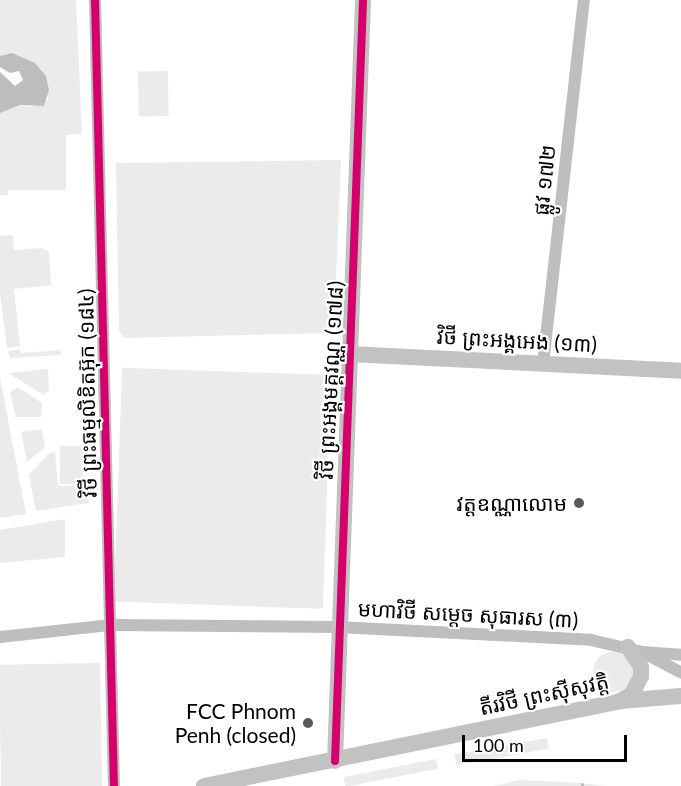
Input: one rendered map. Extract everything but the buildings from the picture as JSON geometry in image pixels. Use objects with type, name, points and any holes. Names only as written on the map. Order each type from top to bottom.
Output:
[{"type":"street","name":"វិថី ព្រះធម្មលិខិតអ៊ុក (១៨៤)","points":[[95,0],[114,786]]},
{"type":"street","name":"វិថី ព្រះអង្គមគ្គវណ្ណ (១៧៨)","points":[[335,760],[338,627],[363,0]]},
{"type":"street","name":"ផ្លូវ ១៧២","points":[[543,364],[584,0]]},
{"type":"street","name":"វិថី ព្រះអង្គអេង (១៣)","points":[[350,354],[681,371]]},
{"type":"street","name":"មហាវិថី សម្តេច សុធារស (៣)","points":[[0,637],[111,625],[338,627],[591,640],[635,650],[681,655]]},
{"type":"street","points":[[635,650],[681,673]]},
{"type":"street","points":[[620,701],[632,694],[641,676],[641,667],[635,650]]},
{"type":"street","name":"តីរវិថី ព្រះស៊ីសុវត្តិ","points":[[204,786],[620,701],[681,696]]},
{"type":"shaded area","points":[[0,0],[76,0],[82,134],[66,135],[66,190],[8,190],[8,195],[0,195],[0,113],[20,105],[31,107],[49,99],[5,54],[0,56]]},
{"type":"shaded area","points":[[12,53],[35,63],[46,76],[49,90],[44,106],[20,105],[0,113],[0,72],[15,86],[23,80],[19,71],[10,73],[0,67],[0,56]]},
{"type":"shaded area","points":[[168,71],[169,116],[139,117],[138,72]]},
{"type":"shaded area","points":[[341,160],[334,329],[329,333],[125,338],[119,331],[116,163]]},
{"type":"shaded area","points":[[13,235],[14,250],[41,248],[49,252],[51,285],[14,289],[20,346],[7,348],[0,294],[0,236]]},
{"type":"shaded area","points":[[20,349],[21,353],[61,350],[61,355],[10,358],[8,351]]},
{"type":"shaded area","points":[[122,368],[331,375],[323,609],[114,602]]},
{"type":"shaded area","points":[[48,369],[49,390],[44,395],[8,373]]},
{"type":"shaded area","points":[[0,377],[26,514],[0,518]]},
{"type":"shaded area","points":[[18,387],[42,403],[41,417],[16,417],[10,392]]},
{"type":"shaded area","points":[[42,429],[45,447],[27,462],[21,432]]},
{"type":"shaded area","points":[[60,446],[83,446],[83,484],[60,484]]},
{"type":"shaded area","points":[[55,452],[58,486],[88,486],[89,503],[36,511],[29,475],[49,453]]},
{"type":"shaded area","points":[[65,519],[65,557],[0,563],[0,530]]},
{"type":"shaded area","points":[[613,652],[621,653],[627,658],[632,664],[632,680],[627,686],[621,691],[613,692],[605,691],[599,686],[594,680],[593,672],[594,664],[599,658],[605,653]]},
{"type":"shaded area","points":[[100,663],[102,786],[1,786],[0,665]]},
{"type":"shaded area","points":[[547,738],[549,749],[456,765],[454,754]]},
{"type":"shaded area","points":[[436,759],[438,769],[350,786],[345,786],[344,777]]},
{"type":"shaded area","points":[[520,780],[581,783],[606,786],[492,786]]},
{"type":"cycle path","points":[[95,0],[114,786]]},
{"type":"cycle path","points":[[335,761],[363,0]]},
{"type":"place","name":"វត្តឧណ្ណាលោម","points":[[579,503]]},
{"type":"place","name":"FCC Phnom Penh (closed)","points":[[308,723]]}]
